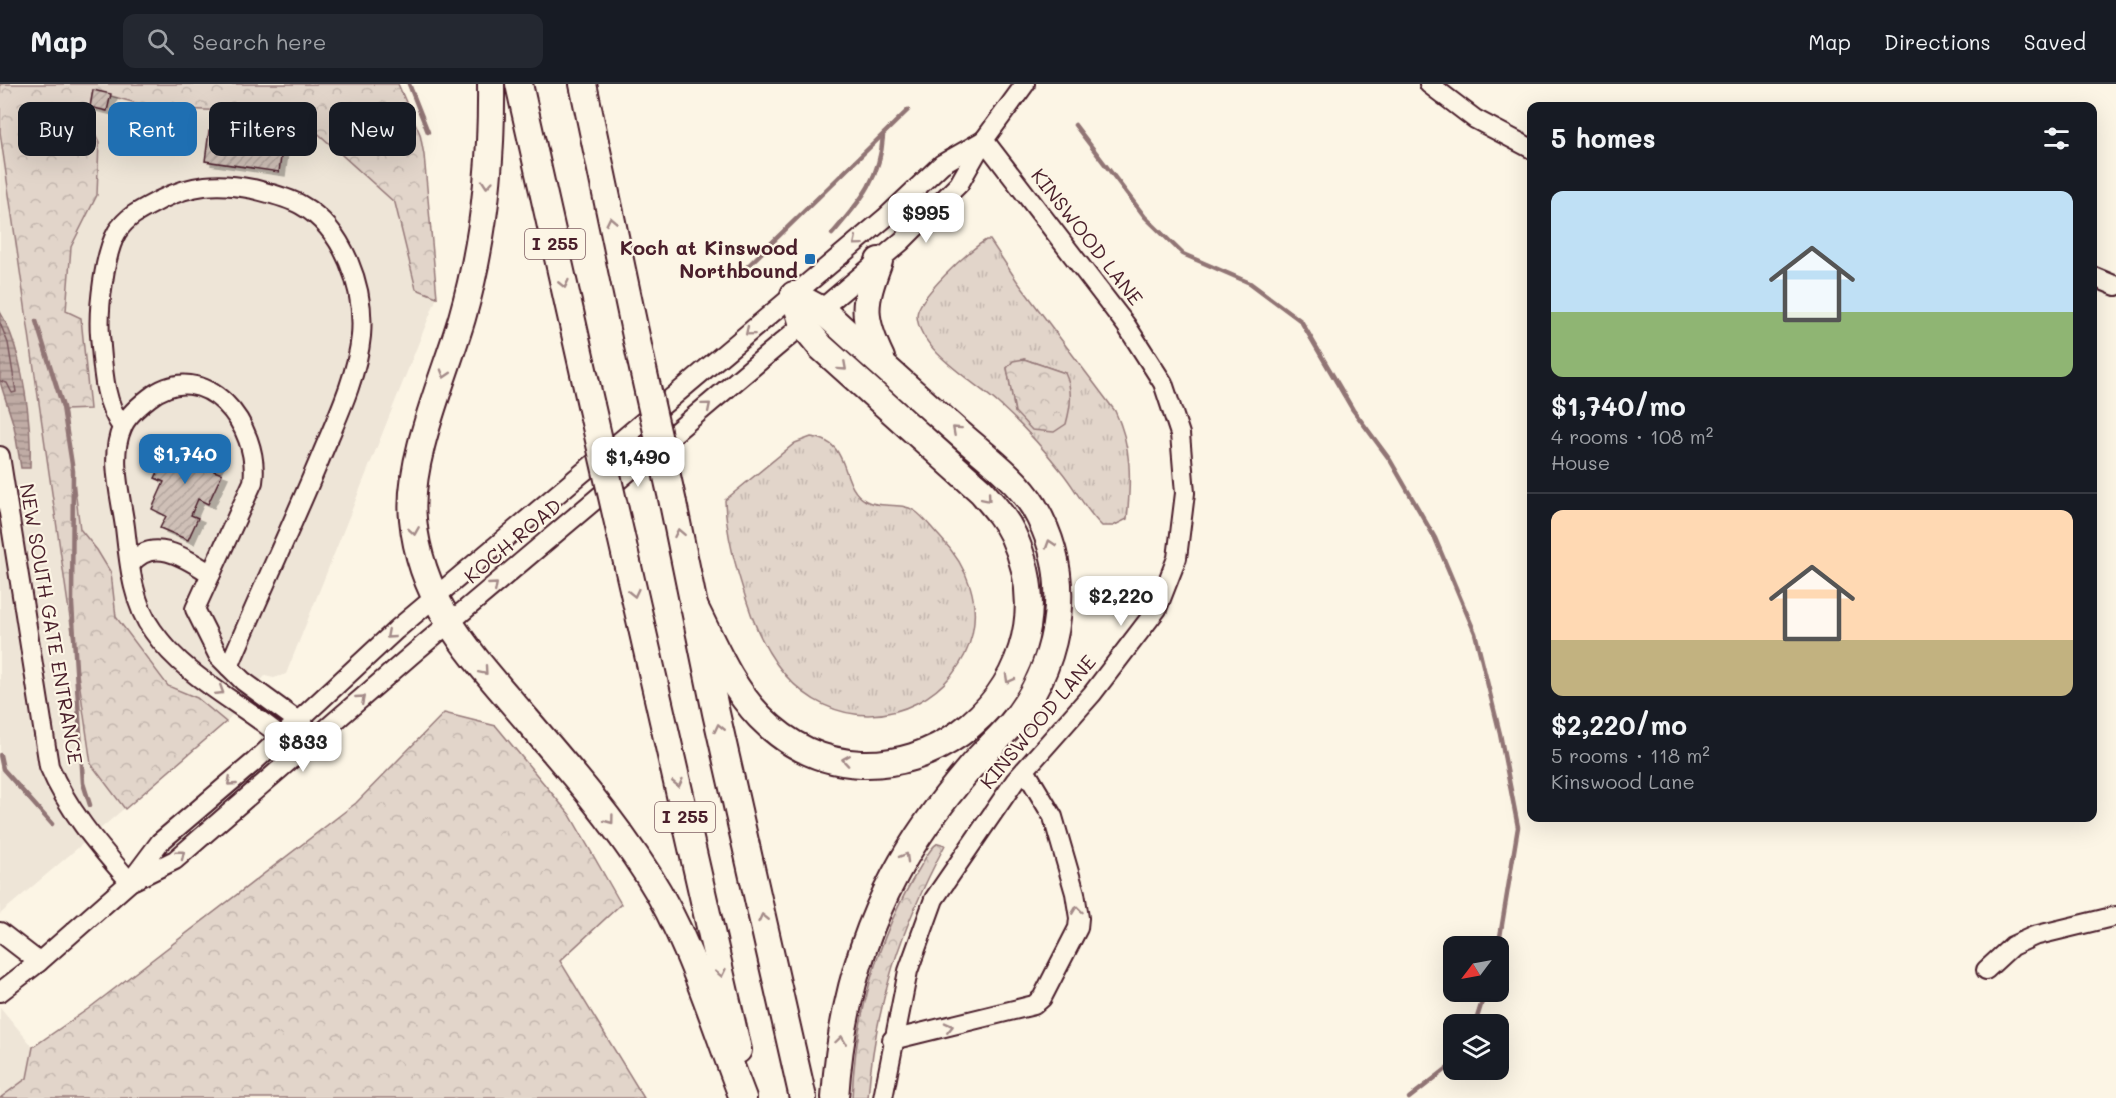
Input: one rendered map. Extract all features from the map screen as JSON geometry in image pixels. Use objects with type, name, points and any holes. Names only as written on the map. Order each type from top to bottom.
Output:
[{"type":"highway","points":[[491,84],[489,168],[480,242],[463,316],[415,473],[412,496],[415,538],[428,585],[450,624],[475,660],[603,811],[650,879],[685,950],[742,1098]]},
{"type":"highway","name":"I 255","points":[[519,84],[749,1098]]},
{"type":"highway","name":"I 255","points":[[583,84],[693,604],[803,1098]]},
{"type":"highway","points":[[879,261],[867,293],[866,312],[868,332],[885,367]]},
{"type":"highway","points":[[794,294],[812,317],[885,367],[1017,485],[1033,506],[1046,530],[1055,559],[1059,587],[1058,614],[1048,663],[1035,690],[1016,718],[941,803],[914,842],[879,908],[855,972],[846,1008],[840,1041],[836,1098]]},
{"type":"highway","points":[[693,604],[731,679],[762,718],[798,745],[839,759],[887,763],[931,750],[975,723],[990,707],[1017,664],[1029,613],[1028,587],[1022,560],[1012,534],[1000,514],[981,491],[821,347],[812,317]]},
{"type":"street","name":"KOCH ROAD","points":[[130,882],[175,860],[932,214],[959,184],[984,140],[1025,84]]},
{"type":"street","points":[[1429,84],[1475,119],[1527,146]]},
{"type":"street","name":"KOCH ROAD","points":[[0,992],[39,962],[130,882],[160,842],[282,736],[358,664],[434,597],[885,218],[942,164],[984,140]]},
{"type":"street","name":"KINSWOOD LANE","points":[[883,1098],[892,1040],[908,971],[934,899],[1025,770],[1092,694],[1157,609],[1177,558],[1185,493],[1180,434],[1162,383],[1126,325],[984,140]]},
{"type":"street","points":[[122,427],[111,413],[105,382],[99,320],[103,279],[116,234],[132,214],[179,190],[205,184],[230,184],[265,192],[301,205],[325,224],[343,248],[354,276],[360,303],[361,336],[336,421],[229,667]]},
{"type":"street","points":[[2097,278],[2116,286]]},
{"type":"street","points":[[300,752],[282,736],[174,656],[152,630],[139,604],[131,564],[116,454],[122,427],[141,404],[161,388],[183,384],[207,389],[225,401],[238,418],[255,470],[253,482],[195,609],[206,636],[219,657],[243,681],[298,720],[317,737]]},
{"type":"street","name":"NEW SOUTH GATE ENTRANCE","points":[[0,456],[49,766],[61,795],[82,826],[130,882]]},
{"type":"street","points":[[131,564],[147,550],[159,549],[211,574]]},
{"type":"street","points":[[892,1040],[1034,1005],[1042,998],[1078,928],[1075,893],[1053,817],[1025,770]]},
{"type":"street","points":[[1986,970],[2012,946],[2034,936],[2116,916]]},
{"type":"street","points":[[0,932],[39,962]]},
{"type":"shaded area","points":[[0,84],[398,84],[406,102],[329,102],[329,156],[416,156],[416,125],[424,155],[437,297],[286,674],[274,678],[265,676],[226,722],[0,914]]},
{"type":"shaded area","points":[[0,1007],[58,1077],[75,1098],[0,1098]]},
{"type":"green space","points":[[0,84],[398,84],[406,102],[329,102],[329,143],[317,133],[317,102],[209,102],[209,110],[197,110],[197,102],[132,102],[93,91],[91,102],[18,102],[18,156],[96,156],[96,136],[99,142],[97,195],[71,247],[66,311],[81,318],[90,409],[65,410],[80,529],[97,550],[111,573],[116,617],[168,686],[197,698],[226,722],[125,809],[91,764],[0,132]]},
{"type":"green space","points":[[416,125],[424,155],[437,297],[416,289],[395,203],[343,156],[416,156]]},
{"type":"green space","points":[[990,240],[1017,281],[1115,411],[1125,437],[1129,464],[1127,519],[1113,526],[1102,526],[1032,436],[999,404],[937,353],[920,329],[917,316],[925,298],[945,275],[978,245]],"holes":[[[1024,359],[1065,373],[1015,412],[1007,368]]]},
{"type":"green space","points":[[1024,359],[1065,373],[1068,379],[1070,398],[1066,424],[1054,432],[1032,430],[1015,412],[1007,368],[1013,361]]},
{"type":"green space","points":[[811,437],[824,440],[833,447],[857,494],[866,501],[878,505],[903,506],[922,516],[940,537],[970,587],[972,634],[952,674],[917,703],[872,715],[825,705],[781,669],[747,602],[735,564],[725,500],[795,443]]},
{"type":"green space","points":[[444,713],[496,726],[570,815],[621,904],[560,961],[644,1098],[0,1098],[27,1078],[33,1047],[88,1009],[356,803]]},
{"type":"green space","points":[[938,843],[945,845],[915,906],[884,999],[877,1030],[868,1098],[852,1098],[863,1008],[880,950],[904,895],[927,855]]},
{"type":"water","points":[[0,312],[15,346],[20,366],[27,410],[30,468],[21,468],[14,426],[0,382]]},
{"type":"building","points":[[93,90],[111,94],[107,111],[96,108],[96,102],[91,102]]},
{"type":"building","points":[[209,131],[209,156],[281,156],[279,172],[205,161]]},
{"type":"building","points":[[175,435],[221,456],[214,471],[222,474],[208,504],[198,499],[191,515],[198,518],[188,540],[160,528],[166,516],[152,509],[164,482],[155,478]]},
{"type":"waterway","points":[[409,84],[428,132]]},
{"type":"waterway","points":[[748,266],[908,110]]},
{"type":"waterway","points":[[1075,125],[1145,217],[1183,254],[1250,283],[1301,321],[1353,410],[1390,460],[1435,538],[1475,633],[1500,734],[1518,827],[1500,936]]},
{"type":"waterway","points":[[832,234],[860,200],[873,178],[878,165],[883,136]]},
{"type":"waterway","points":[[36,321],[63,407],[73,471],[72,604],[83,783],[90,805]]},
{"type":"waterway","points":[[0,755],[3,769],[52,824]]},
{"type":"waterway","points":[[1478,1014],[1482,1002]]},
{"type":"waterway","points":[[1409,1098],[1443,1072]]},
{"type":"place","name":"Koch at Kinswood Northbound","points":[[810,259]]}]
